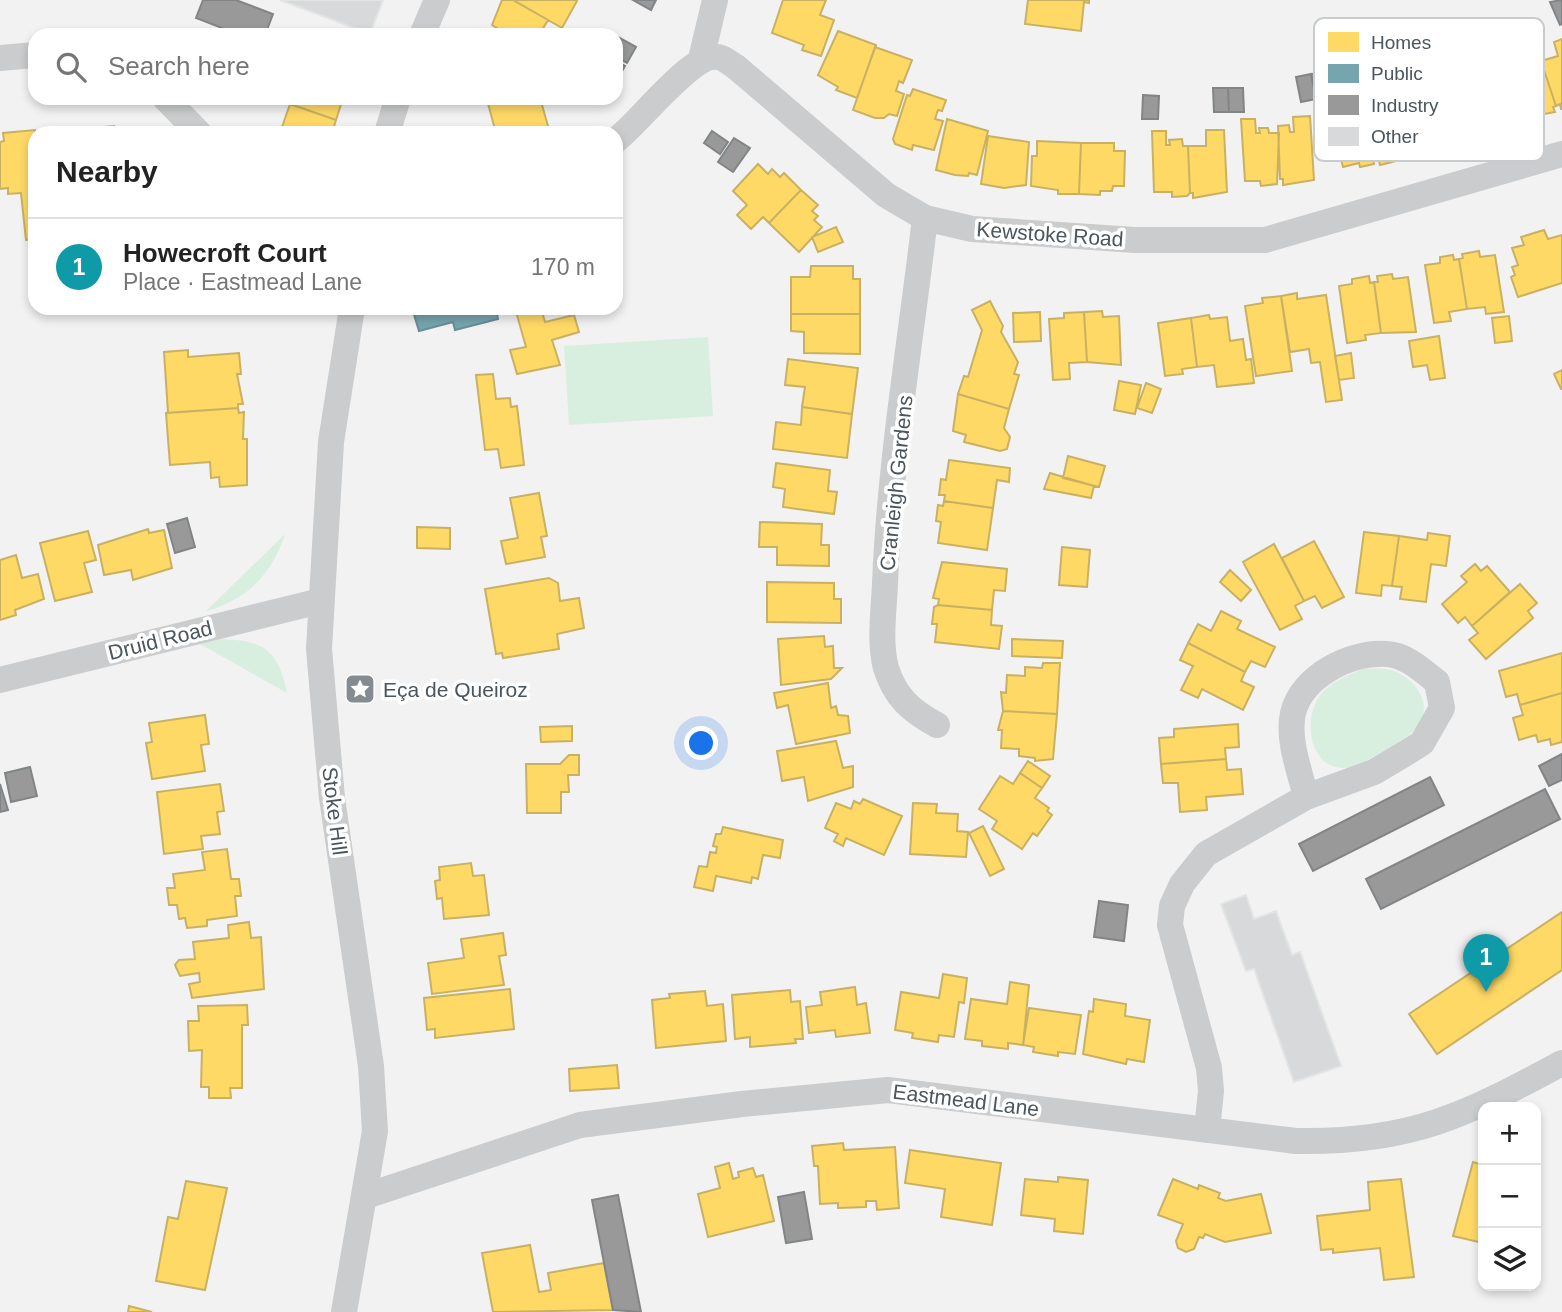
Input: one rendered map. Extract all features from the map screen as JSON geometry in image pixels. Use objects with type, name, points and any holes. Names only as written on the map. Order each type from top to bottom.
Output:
[{"type":"street","points":[[425,28],[437,0]]},
{"type":"street","points":[[623,135],[635,126],[687,69],[701,59],[715,0]]},
{"type":"street","points":[[0,58],[28,56]]},
{"type":"street","name":"Kewstoke Road","points":[[701,59],[718,57],[736,67],[886,195],[925,218],[972,229],[1050,236],[1265,240],[1541,161]]},
{"type":"street","points":[[172,105],[192,126]]},
{"type":"street","points":[[389,126],[396,105]]},
{"type":"street","name":"Kewstoke Road","points":[[1544,160],[1562,155]]},
{"type":"street","name":"Cranleigh Gardens","points":[[925,218],[887,541],[883,638],[886,666],[896,693],[913,711],[937,725]]},
{"type":"street","name":"Stoke Hill","points":[[344,1312],[366,1196],[374,1131],[371,1066],[332,798],[319,649],[331,442],[351,315]]},
{"type":"street","name":"Druid Road","points":[[0,680],[320,601]]},
{"type":"street","points":[[1208,1130],[1211,1091],[1209,1068],[1172,942],[1172,906],[1182,884],[1206,854],[1306,797],[1374,772],[1422,743],[1442,708],[1437,682],[1413,663],[1388,654],[1360,656],[1335,666],[1303,691],[1293,714],[1293,740],[1306,797]]},
{"type":"street","name":"Eastmead Lane","points":[[366,1196],[580,1125],[742,1104],[888,1090],[1296,1141],[1349,1142],[1410,1132],[1445,1122],[1480,1107],[1562,1063]]},
{"type":"green space","points":[[708,337],[713,416],[569,425],[564,346]]},
{"type":"green space","points":[[285,534],[273,561],[256,583],[234,600],[206,611]]},
{"type":"green space","points":[[219,639],[246,642],[266,650],[279,666],[287,693],[200,644]]},
{"type":"green space","points":[[1363,669],[1394,671],[1410,681],[1424,704],[1420,722],[1399,742],[1355,766],[1341,768],[1330,765],[1321,759],[1312,738],[1312,714],[1316,702],[1336,681]]},
{"type":"building: Homes","points":[[502,0],[513,0],[548,20],[543,28],[497,28],[492,25]]},
{"type":"building: Homes","points":[[513,0],[576,0],[577,1],[562,28]]},
{"type":"building: Homes","points":[[783,0],[826,0],[820,15],[834,20],[821,56],[802,50],[804,45],[772,33]]},
{"type":"building: Homes","points":[[1028,0],[1089,0],[1089,3],[1084,2],[1081,31],[1025,24]]},
{"type":"building: Homes","points":[[838,31],[876,45],[857,98],[836,90],[838,87],[818,75]]},
{"type":"building: Homes","points":[[1562,39],[1562,109],[1560,104],[1556,106],[1544,70],[1544,60],[1558,56],[1554,42]]},
{"type":"building: Homes","points":[[875,47],[912,60],[903,83],[899,81],[896,91],[904,94],[897,116],[889,114],[884,118],[875,118],[853,110]]},
{"type":"building: Homes","points":[[1544,70],[1556,106],[1553,107],[1555,112],[1544,114]]},
{"type":"building: Homes","points":[[913,89],[946,100],[935,119],[943,121],[934,150],[913,145],[912,150],[895,144],[893,139],[907,95],[910,96]]},
{"type":"building: Homes","points":[[290,105],[336,120],[334,126],[282,126]]},
{"type":"building: Homes","points":[[293,105],[341,105],[336,120]]},
{"type":"building: Homes","points":[[488,105],[542,105],[548,126],[494,126]]},
{"type":"building: Homes","points":[[1310,116],[1314,180],[1283,185],[1283,179],[1280,179],[1278,126],[1289,125],[1290,132],[1294,132],[1293,117]]},
{"type":"building: Homes","points":[[947,119],[988,131],[977,175],[955,175],[936,170]]},
{"type":"building: Homes","points":[[1241,119],[1255,119],[1256,133],[1260,133],[1259,128],[1268,128],[1269,133],[1279,133],[1277,184],[1261,186],[1260,181],[1245,181]]},
{"type":"building: Homes","points":[[1206,130],[1224,130],[1227,192],[1193,198],[1193,193],[1190,193],[1188,146],[1206,146]]},
{"type":"building: Homes","points":[[28,131],[28,240],[21,193],[8,194],[8,188],[0,189],[0,142],[4,141],[3,133]]},
{"type":"building: Homes","points":[[1152,131],[1166,131],[1166,145],[1170,145],[1169,140],[1182,139],[1183,146],[1188,146],[1190,193],[1187,196],[1172,197],[1172,192],[1154,192]]},
{"type":"building: Homes","points":[[988,136],[1029,142],[1026,185],[1004,188],[981,184]]},
{"type":"building: Homes","points":[[1037,141],[1081,143],[1079,194],[1058,194],[1058,190],[1031,186],[1032,156],[1037,156]]},
{"type":"building: Homes","points":[[1081,143],[1114,143],[1114,151],[1125,151],[1124,186],[1113,186],[1112,191],[1100,191],[1100,195],[1079,194]]},
{"type":"building: Homes","points":[[1341,161],[1373,161],[1374,164],[1360,167],[1359,163],[1343,167]]},
{"type":"building: Homes","points":[[1379,161],[1396,161],[1380,165]]},
{"type":"building: Homes","points":[[758,164],[768,174],[772,169],[780,177],[784,173],[801,190],[769,223],[763,217],[751,229],[737,215],[747,205],[733,191]]},
{"type":"building: Homes","points":[[801,190],[818,205],[812,211],[818,216],[814,220],[822,227],[799,252],[769,223]]},
{"type":"building: Homes","points":[[836,227],[843,242],[818,252],[812,237]]},
{"type":"building: Homes","points":[[1544,230],[1548,239],[1562,235],[1562,283],[1518,297],[1511,277],[1515,275],[1512,267],[1518,265],[1512,248],[1524,245],[1521,237]]},
{"type":"building: Homes","points":[[1479,251],[1480,257],[1495,255],[1504,312],[1486,314],[1485,307],[1467,309],[1459,259],[1463,258],[1462,254]]},
{"type":"building: Homes","points":[[1453,255],[1454,260],[1459,259],[1467,309],[1449,312],[1451,321],[1434,323],[1425,265],[1440,263],[1440,257]]},
{"type":"building: Homes","points":[[811,266],[853,266],[853,279],[860,279],[860,314],[791,314],[791,277],[810,277]]},
{"type":"building: Homes","points":[[1392,274],[1393,279],[1408,277],[1416,332],[1381,333],[1374,282],[1378,282],[1377,276]]},
{"type":"building: Homes","points":[[1369,276],[1370,283],[1374,282],[1381,333],[1365,335],[1366,340],[1347,343],[1339,286],[1352,284],[1352,279]]},
{"type":"building: Homes","points":[[1297,293],[1297,299],[1326,295],[1342,400],[1326,402],[1320,362],[1311,363],[1309,349],[1290,352],[1281,296]]},
{"type":"building: Homes","points":[[1281,296],[1292,371],[1256,376],[1245,306],[1263,303],[1262,298]]},
{"type":"building: Homes","points":[[990,301],[1003,326],[1001,332],[1018,362],[1014,374],[1019,375],[1009,409],[958,394],[964,376],[968,377],[982,330],[972,310]]},
{"type":"building: Homes","points":[[1102,311],[1103,317],[1119,316],[1121,365],[1087,362],[1084,312]]},
{"type":"building: Homes","points":[[1040,312],[1041,341],[1014,342],[1013,313]]},
{"type":"building: Homes","points":[[1084,312],[1087,362],[1069,363],[1070,379],[1053,380],[1049,319],[1064,318],[1064,313]]},
{"type":"building: Homes","points":[[791,314],[860,314],[860,354],[804,353],[804,332],[791,331]]},
{"type":"building: Homes","points":[[517,315],[543,315],[545,322],[574,315],[579,332],[552,340],[560,365],[517,374],[510,350],[526,347]]},
{"type":"building: Homes","points":[[1209,315],[1210,319],[1227,317],[1230,341],[1243,339],[1246,360],[1251,359],[1254,383],[1217,387],[1214,365],[1197,367],[1191,318]]},
{"type":"building: Homes","points":[[1509,316],[1512,341],[1495,343],[1492,318]]},
{"type":"building: Homes","points":[[1191,318],[1197,367],[1182,369],[1183,374],[1165,376],[1158,323]]},
{"type":"building: Homes","points":[[1439,336],[1445,378],[1430,380],[1427,365],[1413,367],[1409,341]]},
{"type":"building: Homes","points":[[188,350],[188,357],[239,353],[241,374],[237,374],[243,404],[238,404],[238,408],[168,413],[164,352]]},
{"type":"building: Homes","points":[[1351,353],[1354,378],[1339,380],[1335,356]]},
{"type":"building: Homes","points":[[788,359],[858,368],[852,414],[802,407],[805,387],[785,385]]},
{"type":"building: Homes","points":[[1562,370],[1562,389],[1561,389],[1554,374]]},
{"type":"building: Homes","points":[[493,374],[496,399],[510,398],[511,407],[517,406],[524,465],[501,468],[498,449],[485,450],[476,375]]},
{"type":"building: Homes","points":[[1119,381],[1141,385],[1135,414],[1114,410]]},
{"type":"building: Homes","points":[[1146,383],[1161,389],[1152,413],[1137,408]]},
{"type":"building: Homes","points":[[958,394],[1009,409],[1004,428],[1010,437],[1007,449],[1000,451],[964,442],[966,435],[953,431]]},
{"type":"building: Homes","points":[[802,407],[852,414],[847,458],[773,449],[776,422],[801,425]]},
{"type":"building: Homes","points":[[238,408],[239,413],[244,412],[243,439],[247,439],[247,485],[220,487],[219,477],[211,478],[210,462],[170,465],[166,413]]},
{"type":"building: Homes","points":[[1068,456],[1105,466],[1099,487],[1063,478]]},
{"type":"building: Homes","points":[[949,460],[1010,468],[1009,482],[997,480],[993,508],[944,501],[945,495],[939,495],[941,479],[946,480]]},
{"type":"building: Homes","points":[[776,463],[830,470],[828,491],[837,492],[834,514],[783,507],[785,489],[773,487]]},
{"type":"building: Homes","points":[[1050,473],[1094,486],[1091,498],[1044,489]]},
{"type":"building: Homes","points":[[539,493],[547,536],[541,537],[545,557],[506,564],[501,541],[518,538],[510,498]]},
{"type":"building: Homes","points":[[944,501],[993,508],[987,550],[938,543],[941,522],[936,521],[938,505],[943,506]]},
{"type":"building: Homes","points":[[760,522],[822,524],[821,545],[829,545],[829,566],[777,565],[777,547],[759,547]]},
{"type":"building: Homes","points":[[417,527],[450,528],[450,549],[417,548]]},
{"type":"building: Homes","points":[[148,529],[149,533],[164,530],[172,568],[133,580],[131,570],[104,575],[98,545]]},
{"type":"building: Homes","points":[[88,531],[96,560],[84,563],[92,592],[55,601],[40,543]]},
{"type":"building: Homes","points":[[1364,532],[1399,536],[1392,586],[1382,585],[1381,596],[1356,593]]},
{"type":"building: Homes","points":[[1428,533],[1450,536],[1446,566],[1431,564],[1426,602],[1400,599],[1402,587],[1392,586],[1399,536],[1427,540]]},
{"type":"building: Homes","points":[[1314,541],[1344,597],[1322,608],[1315,596],[1304,601],[1282,558]]},
{"type":"building: Homes","points":[[1274,544],[1304,601],[1295,606],[1302,619],[1280,630],[1243,562]]},
{"type":"building: Homes","points":[[1062,547],[1090,550],[1087,587],[1059,585]]},
{"type":"building: Homes","points":[[16,555],[22,578],[38,574],[44,599],[15,610],[16,615],[0,620],[0,560]]},
{"type":"building: Homes","points":[[942,562],[1007,569],[1005,591],[994,590],[992,610],[938,605],[939,599],[933,598]]},
{"type":"building: Homes","points":[[1475,564],[1481,571],[1487,566],[1510,592],[1472,626],[1465,617],[1458,623],[1442,604],[1467,582],[1461,576]]},
{"type":"building: Homes","points":[[1230,570],[1251,590],[1241,601],[1220,582]]},
{"type":"building: Homes","points":[[549,578],[558,583],[560,601],[579,598],[584,628],[557,634],[559,649],[503,658],[502,653],[496,654],[485,589]]},
{"type":"building: Homes","points":[[767,582],[834,583],[834,599],[841,599],[841,623],[767,622]]},
{"type":"building: Homes","points":[[1520,584],[1537,603],[1528,611],[1533,618],[1486,659],[1469,640],[1478,633],[1472,626]]},
{"type":"building: Homes","points":[[938,605],[992,610],[991,625],[1002,626],[999,649],[935,642],[937,624],[932,624],[934,607]]},
{"type":"building: Homes","points":[[1221,611],[1241,621],[1237,629],[1275,647],[1265,667],[1251,661],[1245,672],[1188,643],[1198,624],[1211,631]]},
{"type":"building: Homes","points":[[824,636],[825,647],[833,646],[834,668],[842,668],[831,679],[781,685],[778,639]]},
{"type":"building: Homes","points":[[1012,639],[1063,641],[1062,658],[1012,656]]},
{"type":"building: Homes","points":[[1188,643],[1245,672],[1241,681],[1254,687],[1243,710],[1202,689],[1198,698],[1181,690],[1193,666],[1180,660]]},
{"type":"building: Homes","points":[[1562,653],[1562,693],[1520,705],[1517,694],[1506,697],[1499,671]]},
{"type":"building: Homes","points":[[1043,663],[1060,663],[1057,714],[1003,711],[1001,692],[1006,693],[1007,675],[1025,676],[1025,667],[1042,668]]},
{"type":"building: Homes","points":[[828,683],[831,708],[836,706],[838,715],[848,716],[850,733],[796,744],[788,705],[777,708],[774,693]]},
{"type":"building: Homes","points":[[1562,693],[1562,742],[1551,745],[1550,739],[1538,742],[1536,735],[1519,740],[1513,718],[1523,715],[1520,705]]},
{"type":"building: Homes","points":[[1003,711],[1057,714],[1053,759],[1035,761],[1035,758],[1019,756],[1019,749],[1001,748],[1002,730],[998,730]]},
{"type":"building: Homes","points":[[205,715],[209,744],[201,745],[205,771],[152,779],[146,743],[152,742],[149,723]]},
{"type":"building: Homes","points":[[1238,724],[1239,747],[1225,748],[1226,759],[1161,764],[1159,738],[1174,737],[1174,729]]},
{"type":"building: Homes","points":[[572,726],[572,741],[541,742],[540,727]]},
{"type":"building: Homes","points":[[836,741],[843,768],[853,766],[853,787],[808,801],[804,777],[782,781],[777,751]]},
{"type":"building: Homes","points":[[569,755],[579,755],[579,775],[568,775],[569,792],[561,792],[561,813],[527,813],[526,764],[560,764]]},
{"type":"building: Homes","points":[[1226,759],[1227,770],[1241,769],[1243,794],[1206,797],[1207,810],[1180,812],[1178,783],[1163,783],[1161,764]]},
{"type":"building: Homes","points":[[1028,761],[1050,776],[1042,788],[1020,773]]},
{"type":"building: Homes","points":[[1020,773],[1042,788],[1035,798],[1049,808],[1047,811],[1052,815],[1037,836],[1033,833],[1022,849],[992,829],[997,821],[979,809],[1000,776],[1013,784]]},
{"type":"building: Homes","points":[[220,784],[224,811],[217,812],[220,834],[201,836],[203,849],[164,854],[157,792]]},
{"type":"building: Homes","points":[[863,799],[902,816],[884,855],[846,838],[843,846],[834,841],[838,834],[825,828],[836,803],[851,809],[854,801],[860,804]]},
{"type":"building: Homes","points":[[913,803],[937,804],[936,813],[958,814],[957,831],[968,832],[966,857],[910,854]]},
{"type":"building: Homes","points":[[983,826],[1004,869],[990,876],[969,833]]},
{"type":"building: Homes","points":[[723,827],[783,840],[780,858],[763,855],[758,879],[752,877],[751,883],[716,876],[713,891],[694,887],[699,866],[707,867],[710,852],[716,853],[717,847],[713,846],[716,834],[721,834]]},
{"type":"building: Homes","points":[[227,849],[231,879],[239,879],[241,896],[235,896],[237,916],[207,920],[207,926],[187,928],[185,918],[179,919],[177,905],[169,905],[167,888],[175,888],[173,874],[205,870],[202,852]]},
{"type":"building: Homes","points":[[471,863],[473,876],[484,875],[489,915],[444,919],[442,898],[437,899],[435,881],[440,880],[439,867]]},
{"type":"building: Homes","points":[[1562,912],[1562,970],[1437,1054],[1409,1014]]},
{"type":"building: Homes","points":[[249,922],[251,938],[261,937],[264,989],[192,998],[189,984],[200,982],[199,973],[180,976],[175,965],[179,960],[195,959],[193,942],[229,938],[228,925]]},
{"type":"building: Homes","points":[[503,933],[506,955],[499,956],[504,985],[432,994],[428,963],[464,958],[461,939]]},
{"type":"building: Homes","points":[[943,974],[967,978],[964,1003],[959,1002],[954,1037],[939,1035],[938,1042],[912,1038],[913,1033],[895,1030],[901,992],[939,998]]},
{"type":"building: Homes","points":[[1010,982],[1029,985],[1023,1045],[1008,1043],[1008,1049],[982,1046],[982,1041],[965,1039],[971,999],[1007,1004]]},
{"type":"building: Homes","points":[[855,987],[857,1005],[866,1003],[870,1033],[836,1037],[835,1030],[809,1033],[806,1007],[822,1005],[820,992]]},
{"type":"building: Homes","points":[[510,989],[514,1029],[435,1038],[435,1029],[427,1030],[424,998]]},
{"type":"building: Homes","points":[[790,990],[791,1002],[800,1001],[803,1039],[795,1039],[796,1043],[750,1047],[750,1037],[735,1039],[732,995]]},
{"type":"building: Homes","points":[[705,991],[707,1006],[723,1004],[726,1041],[656,1048],[652,1000],[670,998],[669,994]]},
{"type":"building: Homes","points":[[1094,999],[1126,1004],[1125,1016],[1150,1020],[1144,1062],[1127,1059],[1126,1064],[1083,1054],[1089,1011],[1093,1012]]},
{"type":"building: Homes","points":[[247,1005],[248,1025],[242,1025],[242,1088],[230,1088],[231,1098],[209,1098],[209,1087],[201,1087],[202,1050],[189,1051],[188,1021],[199,1021],[198,1006]]},
{"type":"building: Homes","points":[[1029,1008],[1081,1015],[1075,1054],[1058,1052],[1058,1056],[1033,1052],[1034,1047],[1023,1045]]},
{"type":"building: Homes","points":[[617,1065],[619,1088],[570,1091],[569,1069]]},
{"type":"building: Homes","points":[[843,1143],[844,1150],[895,1147],[899,1208],[877,1210],[876,1201],[866,1201],[866,1207],[838,1208],[838,1203],[820,1204],[818,1166],[814,1166],[812,1146]]},
{"type":"building: Homes","points":[[910,1150],[1001,1163],[992,1225],[941,1217],[945,1189],[905,1183]]},
{"type":"building: Homes","points":[[1473,1162],[1478,1164],[1478,1242],[1453,1236]]},
{"type":"building: Homes","points":[[729,1163],[733,1179],[739,1177],[738,1172],[753,1168],[756,1177],[763,1175],[774,1221],[708,1237],[698,1194],[720,1188],[715,1167]]},
{"type":"building: Homes","points":[[1058,1177],[1088,1180],[1083,1234],[1054,1231],[1055,1219],[1021,1215],[1025,1179],[1058,1182]]},
{"type":"building: Homes","points":[[1173,1179],[1198,1189],[1199,1185],[1220,1193],[1218,1198],[1226,1201],[1261,1194],[1271,1233],[1225,1242],[1205,1234],[1203,1238],[1199,1237],[1194,1249],[1186,1252],[1178,1248],[1176,1241],[1183,1224],[1158,1215]]},
{"type":"building: Homes","points":[[1401,1179],[1414,1277],[1384,1280],[1380,1248],[1333,1253],[1333,1249],[1321,1250],[1317,1216],[1370,1210],[1368,1182]]},
{"type":"building: Homes","points":[[186,1181],[227,1188],[205,1290],[156,1281],[168,1217],[178,1219]]},
{"type":"building: Homes","points":[[530,1245],[539,1292],[551,1290],[548,1273],[604,1263],[613,1310],[493,1312],[482,1253]]},
{"type":"building: Homes","points":[[129,1306],[152,1312],[128,1312]]},
{"type":"building: Public","points":[[414,315],[497,315],[498,319],[455,330],[453,322],[419,331]]},
{"type":"building: Industry","points":[[203,0],[236,0],[273,14],[268,28],[222,28],[196,18]]},
{"type":"building: Industry","points":[[633,0],[656,0],[651,10]]},
{"type":"building: Industry","points":[[1562,0],[1562,24],[1560,25],[1550,2]]},
{"type":"building: Industry","points":[[623,40],[636,47],[627,63],[623,61]]},
{"type":"building: Industry","points":[[1311,74],[1314,99],[1301,102],[1296,77]]},
{"type":"building: Industry","points":[[1213,88],[1228,88],[1229,112],[1214,112]]},
{"type":"building: Industry","points":[[1228,88],[1243,88],[1244,112],[1229,112]]},
{"type":"building: Industry","points":[[1143,95],[1159,96],[1158,119],[1142,119]]},
{"type":"building: Industry","points":[[712,131],[728,142],[720,154],[704,143]]},
{"type":"building: Industry","points":[[734,138],[750,148],[733,172],[718,162]]},
{"type":"building: Industry","points":[[187,518],[195,547],[175,553],[167,524]]},
{"type":"building: Industry","points":[[1562,754],[1562,780],[1549,786],[1539,766]]},
{"type":"building: Industry","points":[[30,767],[37,796],[11,802],[5,773]]},
{"type":"building: Industry","points":[[1430,777],[1444,805],[1313,871],[1299,844]]},
{"type":"building: Industry","points":[[0,784],[8,810],[0,812]]},
{"type":"building: Industry","points":[[1545,789],[1560,819],[1381,909],[1366,879]]},
{"type":"building: Industry","points":[[1099,901],[1128,905],[1124,941],[1094,937]]},
{"type":"building: Industry","points":[[804,1192],[812,1239],[786,1243],[778,1197]]},
{"type":"building: Industry","points":[[618,1195],[641,1312],[613,1310],[592,1200]]},
{"type":"building: Other","points":[[280,0],[383,0],[372,28],[354,28]]},
{"type":"building: Other","points":[[1246,895],[1254,919],[1276,911],[1292,955],[1300,952],[1341,1066],[1294,1082],[1254,969],[1246,971],[1221,904]]},
{"type":"place","name":"Eça de Queiroz","points":[[360,689]]},
{"type":"place","name":"Howecroft Court","points":[[1486,992]]}]
